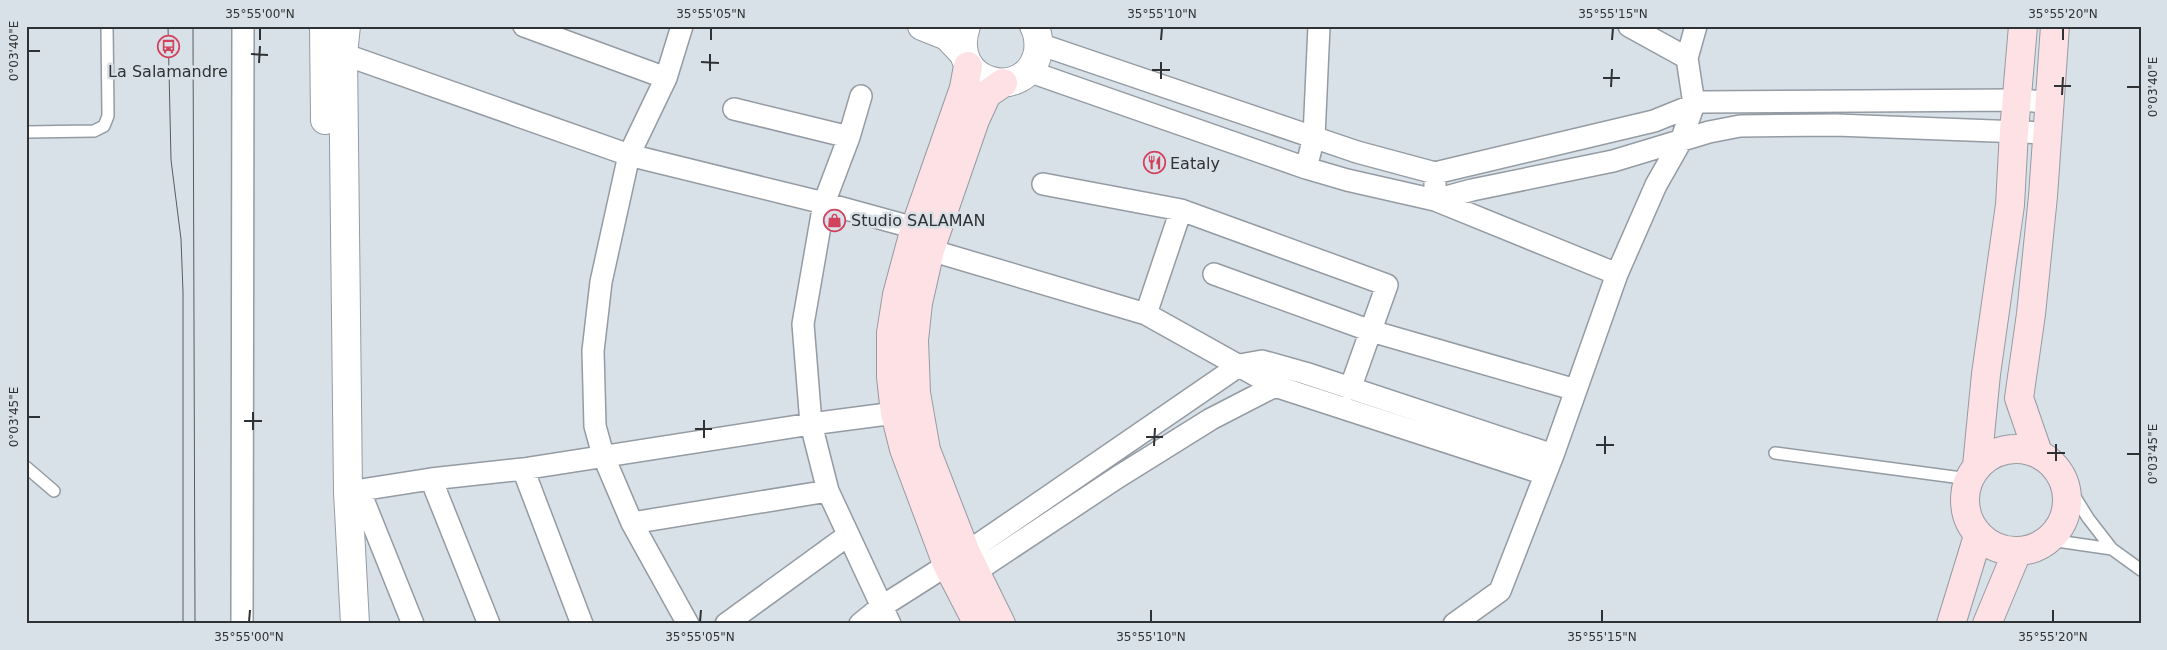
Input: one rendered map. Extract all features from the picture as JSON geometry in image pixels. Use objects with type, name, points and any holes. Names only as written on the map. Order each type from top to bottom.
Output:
[{"type":"main road","points":[[2038,453],[2019,398],[2033,294],[2048,133],[2055,26]]},
{"type":"main road","points":[[1973,473],[1990,456],[2005,449],[2022,448],[2038,453],[2052,462],[2062,476],[2068,492],[2067,510],[2061,526],[2050,540],[2035,549],[2017,552],[2003,550],[1990,545],[1978,536],[1970,523],[1965,509],[1965,494],[1973,473],[2010,205],[2021,33]]},
{"type":"main road","points":[[966,60],[964,88],[923,239],[914,340],[916,394],[926,450],[963,563],[978,624]]},
{"type":"main road","points":[[1001,624],[963,563],[904,449],[895,413],[891,333],[897,295],[975,120],[987,94],[1003,83]]},
{"type":"main road","points":[[1951,624],[1978,536]]},
{"type":"main road","points":[[1987,624],[2017,552]]},
{"type":"street","points":[[242,624],[244,26]]},
{"type":"street","points":[[324,26],[336,624]]},
{"type":"street","points":[[346,26],[343,54],[354,492],[355,624]]},
{"type":"street","points":[[524,26],[666,78]]},
{"type":"street","points":[[682,26],[666,78],[629,155],[601,282],[593,351],[594,426],[603,455],[632,523],[688,624]]},
{"type":"street","points":[[922,26],[947,36],[978,76],[990,81],[1003,83],[1016,80],[1028,71],[1036,59],[1042,34],[1314,137],[1357,152],[1435,173],[1654,121],[1701,102],[2017,100],[2050,102]]},
{"type":"street","points":[[966,26],[962,40],[966,60]]},
{"type":"street","points":[[1306,168],[1314,137],[1319,26]]},
{"type":"street","points":[[1629,26],[1686,58]]},
{"type":"street","points":[[1454,624],[1500,591],[1549,465],[1617,274],[1656,185],[1681,141],[1694,104],[1686,58],[1696,26]]},
{"type":"street","points":[[343,54],[629,155],[824,203],[923,239],[1146,314],[1275,386],[1549,465]]},
{"type":"street","points":[[1028,71],[1306,168],[1347,180],[1435,200],[1617,274]]},
{"type":"street","points":[[861,96],[849,137],[824,203],[803,324],[811,424],[828,491],[885,615]]},
{"type":"street","points":[[734,109],[849,137]]},
{"type":"street","points":[[1435,200],[1472,190],[1613,161],[1709,132],[1740,126],[1836,125],[2048,133]]},
{"type":"street","points":[[1435,173],[1435,200]]},
{"type":"street","points":[[1043,184],[1181,210],[1388,285],[1350,389]]},
{"type":"street","points":[[1146,314],[1181,210]]},
{"type":"street","points":[[1214,274],[1371,331],[1576,390]]},
{"type":"street","points":[[860,624],[885,615],[963,563],[1240,365],[1262,362],[1306,373],[1549,465]]},
{"type":"street","points":[[963,563],[1210,419],[1275,386]]},
{"type":"street","points":[[354,492],[431,479],[523,470],[603,455],[895,413]]},
{"type":"street","points":[[523,470],[582,624]]},
{"type":"street","points":[[431,479],[489,624]]},
{"type":"street","points":[[632,523],[828,491]]},
{"type":"street","points":[[354,492],[413,624]]},
{"type":"street","points":[[726,624],[848,536]]},
{"type":"lane","points":[[26,132],[94,131],[104,126],[108,116],[107,26]]},
{"type":"lane","points":[[1775,453],[1973,473]]},
{"type":"lane","points":[[26,467],[54,491]]},
{"type":"lane","points":[[2062,476],[2088,518],[2112,549],[2141,570]]},
{"type":"lane","points":[[2050,540],[2112,549]]},
{"type":"tram line","points":[[168,26],[171,160],[181,239],[183,292],[183,624]]},
{"type":"tram line","points":[[193,26],[195,624]]},
{"type":"place","name":"La Salamandre","points":[[168,47]]},
{"type":"place","name":"Eataly","points":[[1154,163]]},
{"type":"place","name":"Studio SALAMAN","points":[[835,220]]}]
